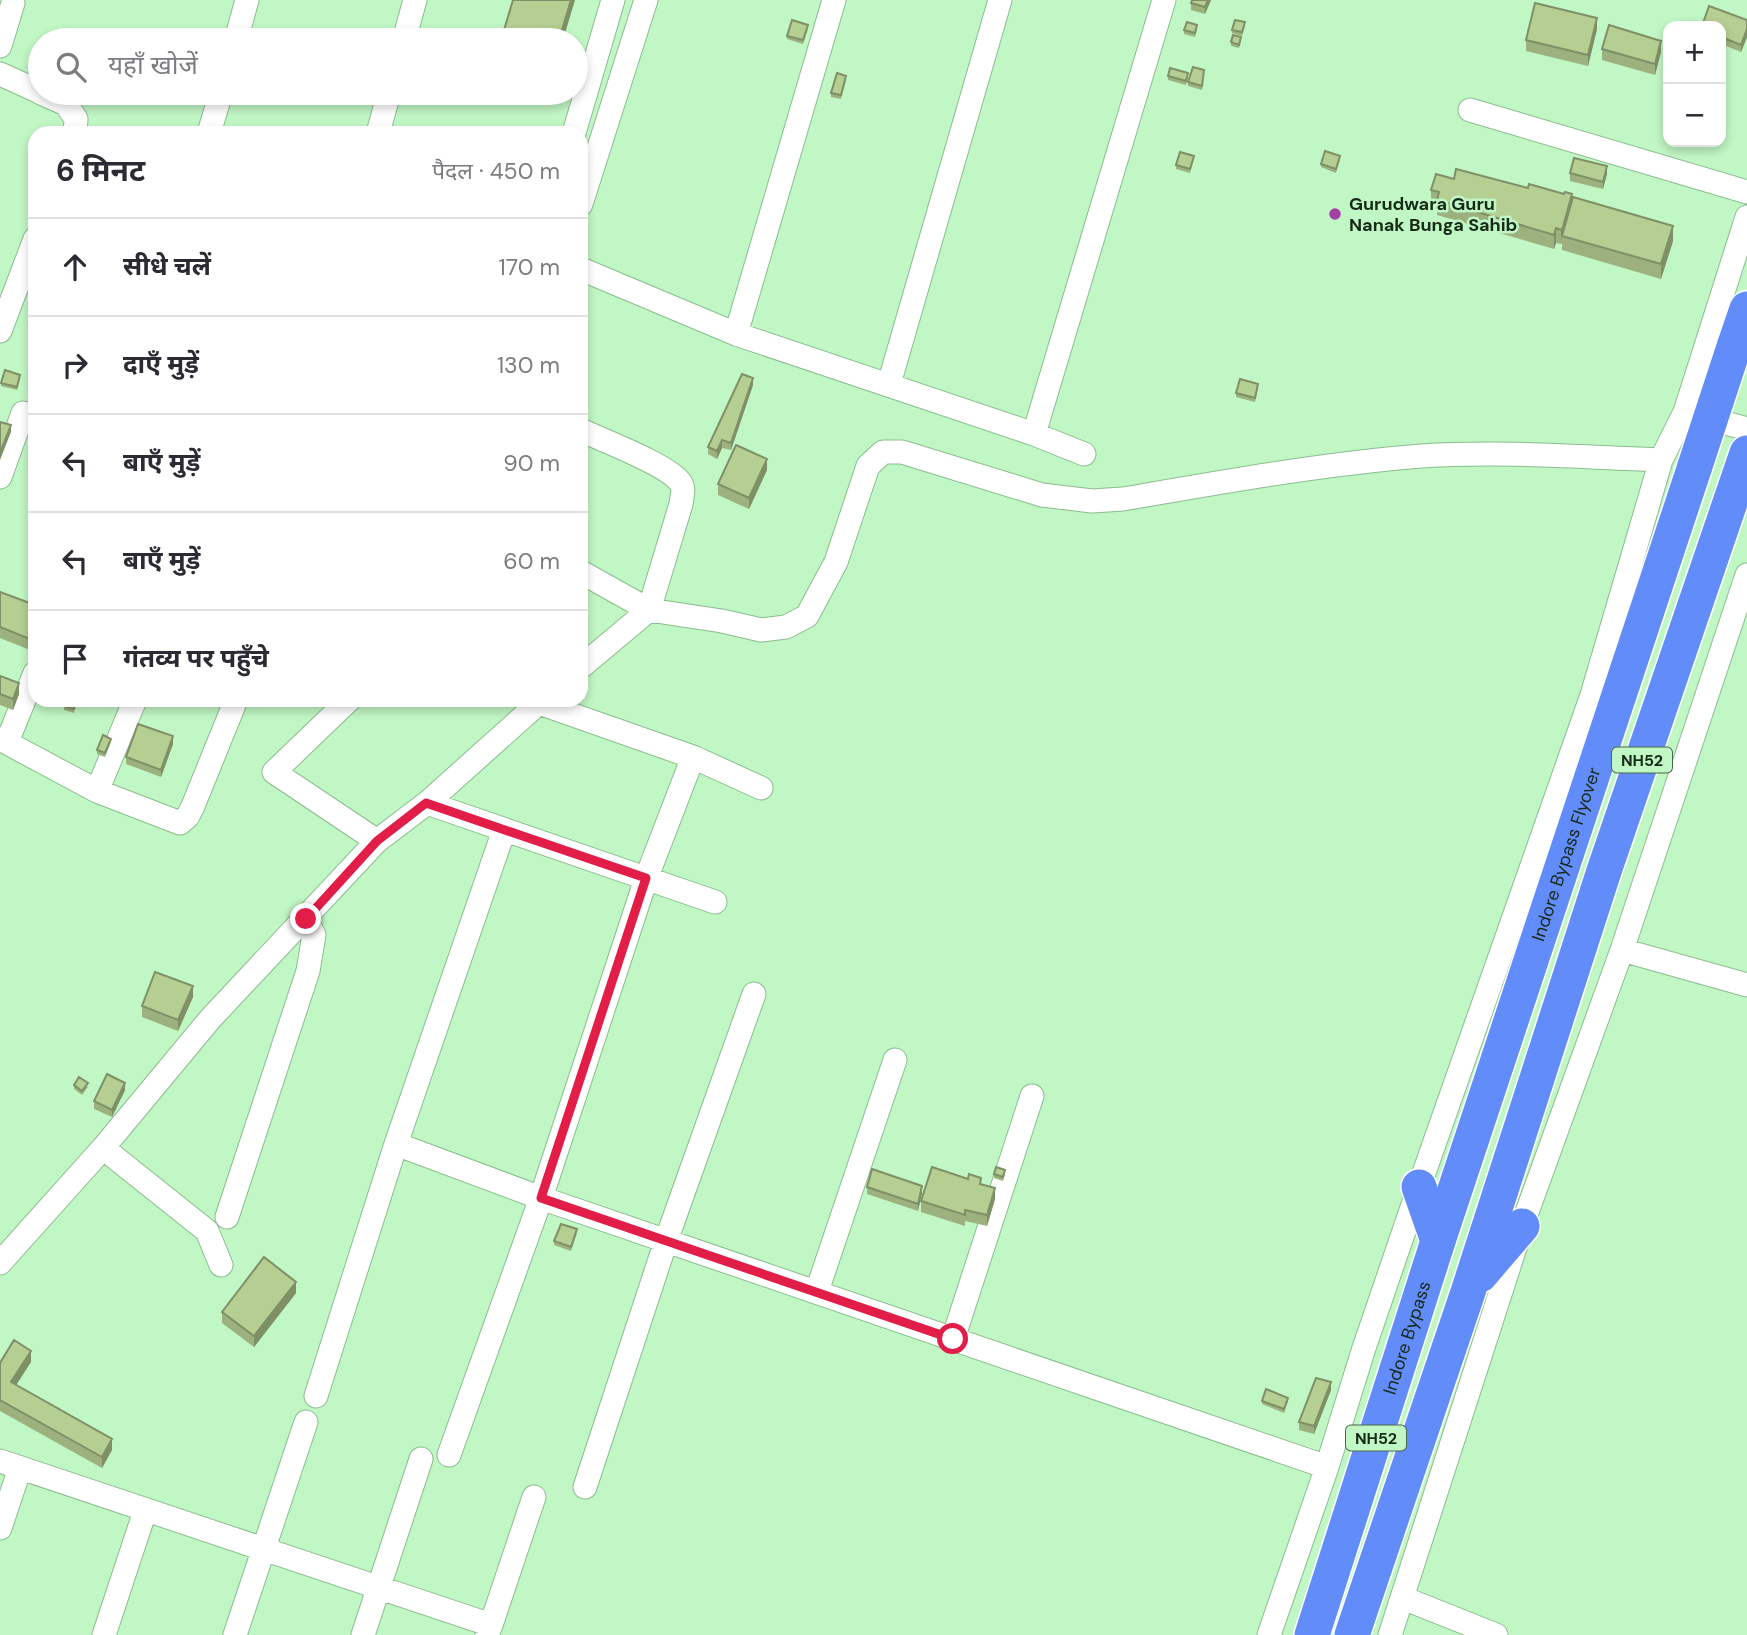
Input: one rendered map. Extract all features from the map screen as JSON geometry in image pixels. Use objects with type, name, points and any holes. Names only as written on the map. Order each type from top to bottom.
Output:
[{"type":"highway","name":"Indore Bypass Flyover","points":[[1438,1241],[1747,309]]},
{"type":"highway","name":"NH52","points":[[1352,1635],[1469,1289],[1604,871],[1743,466]]},
{"type":"highway","points":[[1419,1187],[1438,1241]]},
{"type":"highway","points":[[1469,1289],[1522,1226]]},
{"type":"highway","name":"Indore Bypass","points":[[1312,1635],[1438,1241]]},
{"type":"street","points":[[239,28],[247,0]]},
{"type":"street","points":[[407,28],[415,0]]},
{"type":"street","points":[[588,85],[613,0]]},
{"type":"street","points":[[588,183],[646,0]]},
{"type":"street","points":[[736,334],[834,0]]},
{"type":"street","points":[[889,384],[1000,0]]},
{"type":"street","points":[[1034,434],[1164,0]]},
{"type":"street","points":[[0,46],[13,3]]},
{"type":"street","points":[[0,74],[28,86]]},
{"type":"street","points":[[67,105],[76,119],[76,126]]},
{"type":"street","points":[[211,126],[217,105]]},
{"type":"street","points":[[380,126],[386,105]]},
{"type":"street","points":[[576,126],[582,105]]},
{"type":"street","points":[[1470,110],[1747,192]]},
{"type":"street","points":[[1269,1635],[1419,1187],[1592,695],[1661,460],[1685,412],[1747,217]]},
{"type":"street","points":[[0,331],[28,257]]},
{"type":"street","points":[[588,272],[736,334],[889,384],[1084,454]]},
{"type":"street","points":[[1685,412],[1747,429]]},
{"type":"street","points":[[0,477],[23,413]]},
{"type":"street","points":[[588,433],[667,471],[681,483],[683,489],[681,504],[649,610],[588,661]]},
{"type":"street","points":[[588,576],[649,610],[761,630],[786,626],[807,616],[836,562],[868,466],[883,453],[902,452],[1042,495],[1092,501],[1123,499],[1311,467],[1423,456],[1497,453],[1661,460]]},
{"type":"street","points":[[1390,1635],[1522,1226],[1622,950],[1747,575]]},
{"type":"street","points":[[28,688],[4,740],[97,791],[180,823],[194,806],[233,707]]},
{"type":"street","points":[[97,791],[132,707]]},
{"type":"street","points":[[342,707],[274,772],[377,841]]},
{"type":"street","points":[[0,1263],[103,1148],[211,1018],[377,841],[426,803],[534,707]]},
{"type":"street","points":[[557,707],[693,757],[761,788]]},
{"type":"street","points":[[449,1455],[541,1198],[646,878],[693,757]]},
{"type":"street","points":[[426,803],[715,902]]},
{"type":"street","points":[[316,1396],[396,1144],[504,830]]},
{"type":"street","points":[[227,1217],[308,971],[314,935],[306,919]]},
{"type":"street","points":[[1622,950],[1747,985]]},
{"type":"street","points":[[584,1487],[666,1241],[754,994]]},
{"type":"street","points":[[817,1291],[895,1060]]},
{"type":"street","points":[[953,1339],[1032,1096]]},
{"type":"street","points":[[396,1144],[541,1198],[1327,1467]]},
{"type":"street","points":[[103,1148],[207,1231],[221,1265]]},
{"type":"street","points":[[235,1635],[306,1422]]},
{"type":"street","points":[[363,1635],[421,1460]]},
{"type":"street","points":[[0,1528],[10,1465],[379,1589],[489,1630],[534,1497]]},
{"type":"street","points":[[104,1635],[145,1511]]},
{"type":"street","points":[[1403,1598],[1496,1635]]},
{"type":"building","points":[[513,0],[571,0],[563,28],[505,28]]},
{"type":"building","points":[[1192,0],[1208,0],[1205,7],[1191,3]]},
{"type":"building","points":[[1535,3],[1597,18],[1588,55],[1526,40]]},
{"type":"building","points":[[1709,6],[1747,20],[1747,29],[1741,45],[1726,39],[1726,21],[1704,21]]},
{"type":"building","points":[[792,20],[808,25],[803,40],[787,36]]},
{"type":"building","points":[[1235,20],[1245,22],[1242,32],[1232,30]]},
{"type":"building","points":[[1187,22],[1197,25],[1195,33],[1184,30]]},
{"type":"building","points":[[1609,25],[1661,41],[1655,64],[1602,49]]},
{"type":"building","points":[[1233,35],[1241,37],[1239,45],[1231,42]]},
{"type":"building","points":[[1193,67],[1204,70],[1202,86],[1188,82]]},
{"type":"building","points":[[1170,68],[1188,73],[1186,81],[1168,76]]},
{"type":"building","points":[[837,73],[846,76],[841,95],[831,93]]},
{"type":"building","points":[[1325,151],[1340,156],[1336,169],[1321,164]]},
{"type":"building","points":[[1180,152],[1194,156],[1190,169],[1176,165]]},
{"type":"building","points":[[1574,158],[1607,166],[1603,182],[1570,173]]},
{"type":"building","points":[[1456,169],[1528,188],[1529,184],[1572,194],[1563,227],[1561,230],[1556,228],[1554,235],[1437,200],[1439,192],[1431,190],[1436,174],[1454,179]]},
{"type":"building","points":[[1573,197],[1673,226],[1661,264],[1562,236]]},
{"type":"building","points":[[5,370],[20,375],[17,387],[1,383]]},
{"type":"building","points":[[742,374],[753,378],[731,443],[722,440],[717,451],[708,447]]},
{"type":"building","points":[[1240,379],[1258,384],[1255,398],[1236,393]]},
{"type":"building","points":[[0,422],[11,425],[0,453]]},
{"type":"building","points":[[736,445],[767,459],[749,498],[718,484]]},
{"type":"building","points":[[0,592],[28,602],[28,638],[0,627]]},
{"type":"building","points":[[0,676],[19,683],[13,699],[0,694]]},
{"type":"building","points":[[138,724],[173,736],[161,770],[126,757]]},
{"type":"building","points":[[103,735],[111,739],[105,753],[97,750]]},
{"type":"building","points":[[155,972],[193,986],[178,1020],[142,1006]]},
{"type":"building","points":[[107,1074],[125,1083],[112,1110],[94,1101]]},
{"type":"building","points":[[79,1077],[88,1083],[82,1091],[74,1085]]},
{"type":"building","points":[[932,1167],[968,1179],[969,1174],[981,1178],[980,1184],[995,1188],[987,1215],[965,1210],[965,1215],[921,1201]]},
{"type":"building","points":[[996,1167],[1005,1170],[1003,1177],[994,1174]]},
{"type":"building","points":[[872,1169],[922,1186],[918,1204],[867,1187]]},
{"type":"building","points":[[561,1224],[577,1229],[571,1247],[554,1241]]},
{"type":"building","points":[[264,1257],[296,1282],[254,1336],[222,1312]]},
{"type":"building","points":[[14,1340],[31,1351],[11,1382],[112,1439],[102,1457],[0,1400],[0,1363]]},
{"type":"building","points":[[1316,1378],[1331,1382],[1314,1426],[1299,1422]]},
{"type":"building","points":[[1266,1389],[1288,1398],[1284,1409],[1262,1401]]},
{"type":"place","name":"Gurudwara Guru Nanak Bunga Sahib","points":[[1335,214]]},
{"type":"route","points":[[306,919],[377,841],[426,803],[646,878],[541,1198],[953,1339]]}]
